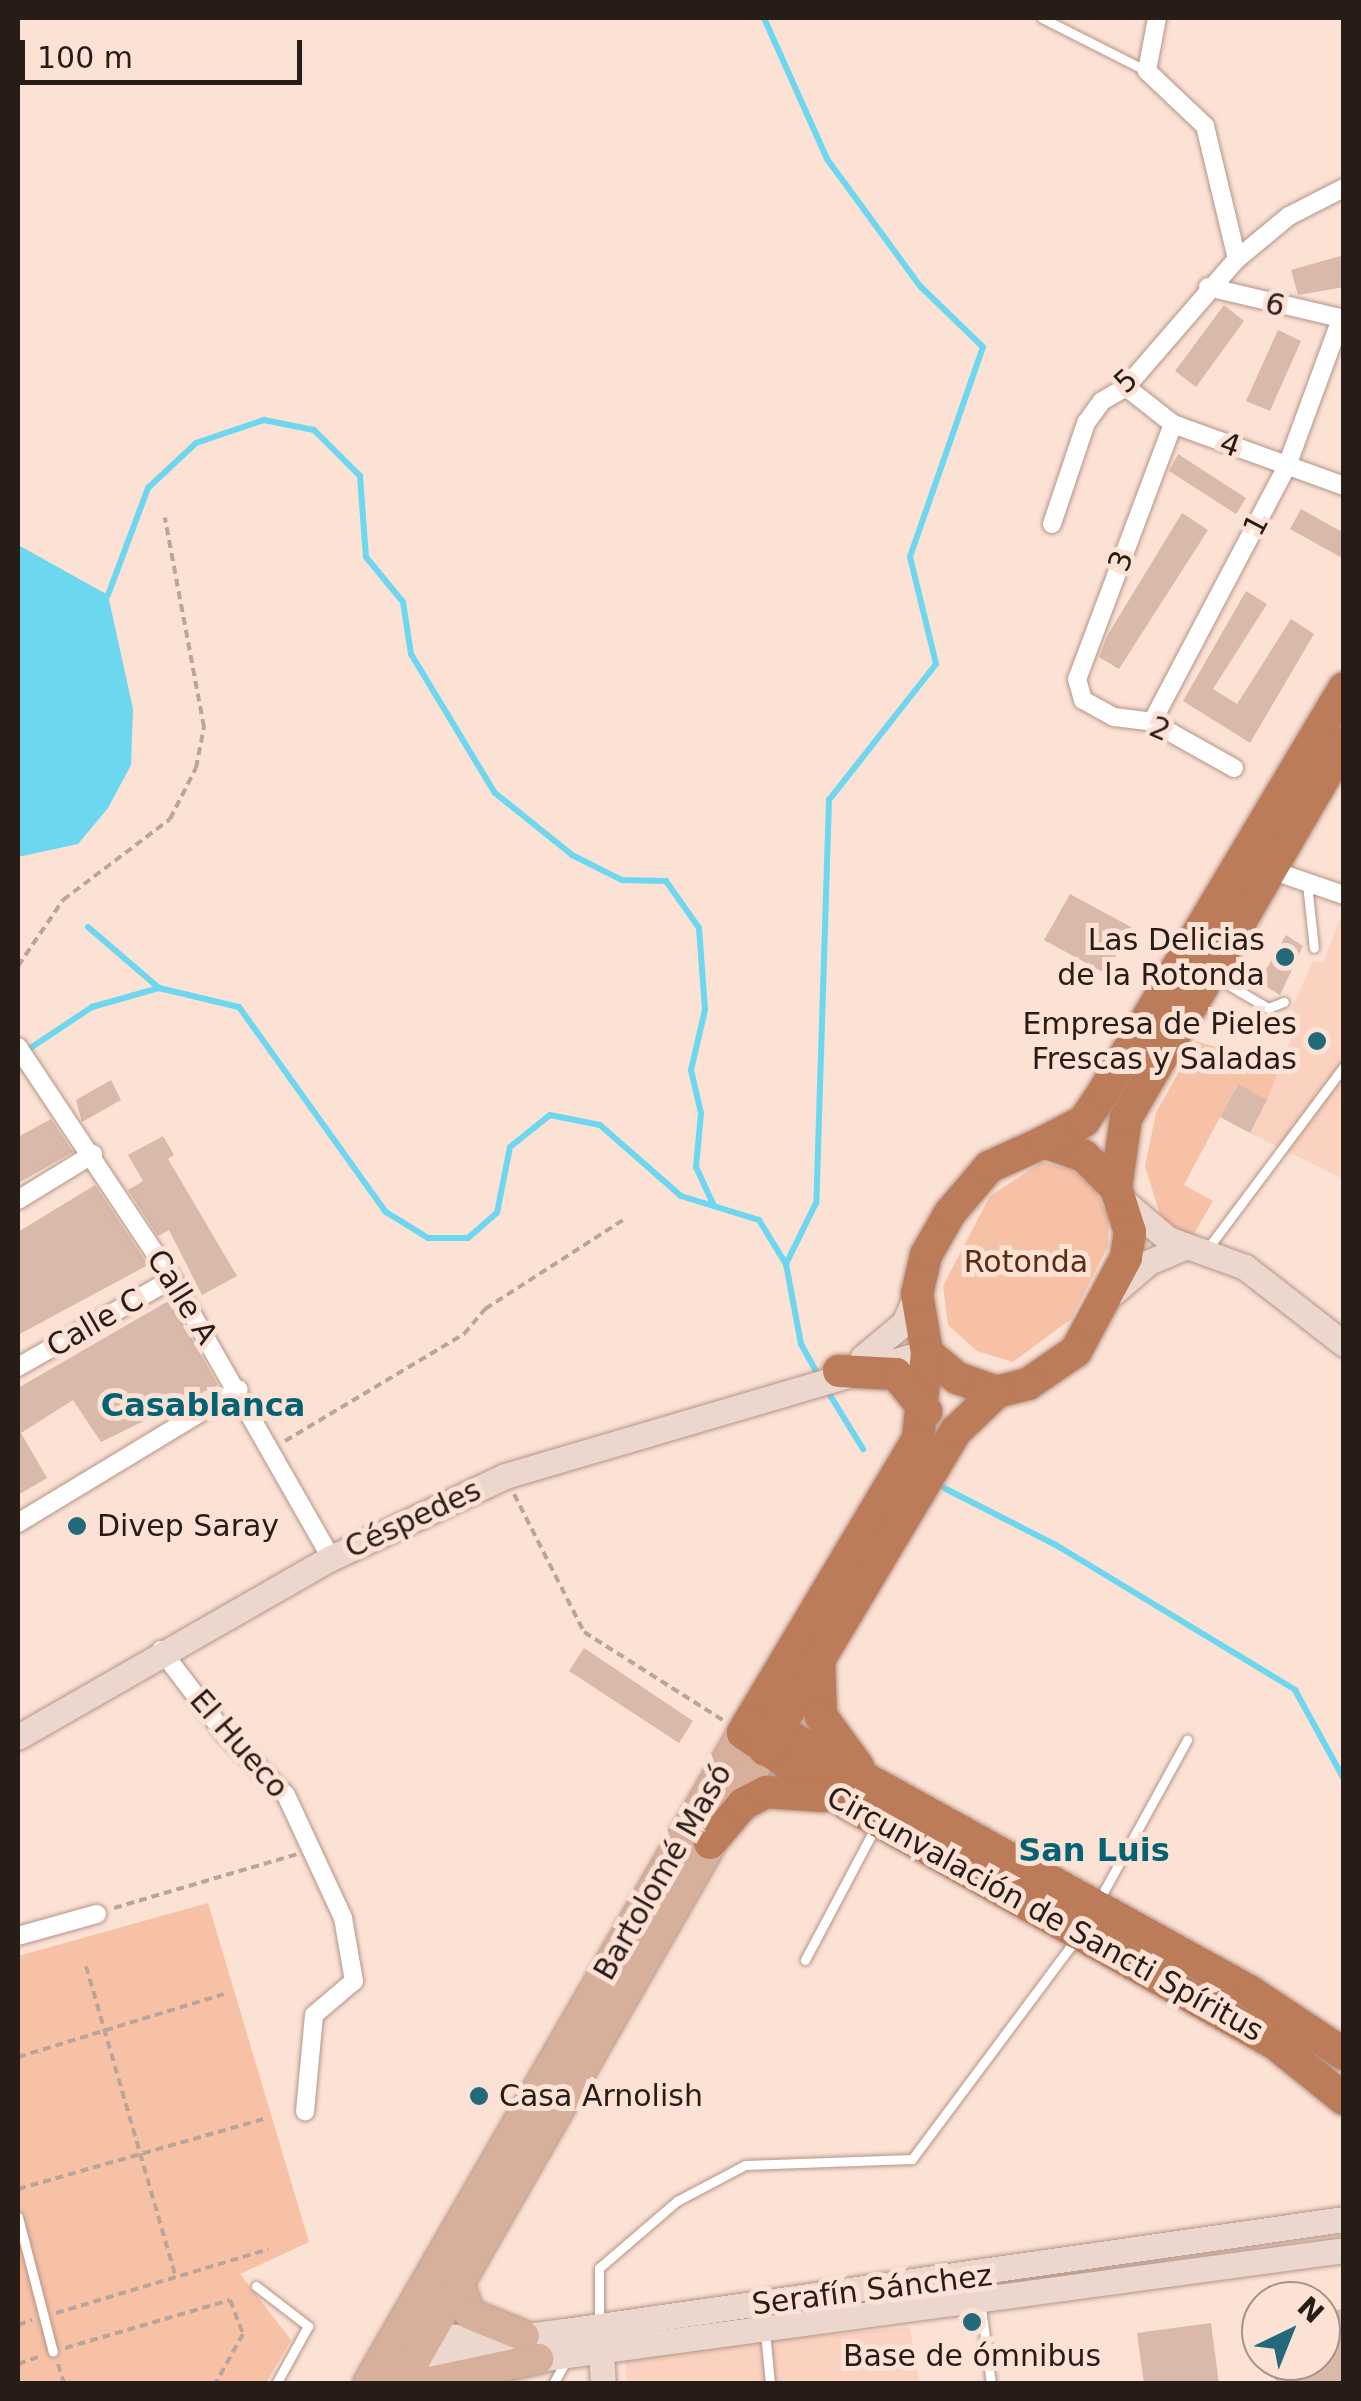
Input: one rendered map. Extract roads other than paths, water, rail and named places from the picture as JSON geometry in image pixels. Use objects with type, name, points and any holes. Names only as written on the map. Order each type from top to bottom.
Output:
[{"type":"highway","points":[[1344,688],[1084,1120],[989,1167],[950,1213],[926,1255],[917,1294],[927,1352],[958,1378],[997,1392],[1058,1367],[1112,1295],[1130,1232],[1118,1194],[1126,1118],[1344,743]]},
{"type":"highway","points":[[1044,1142],[1084,1156],[1118,1194]]},
{"type":"highway","name":"Bartolomé Masó","points":[[758,1735],[918,1439],[926,1411],[927,1352]]},
{"type":"highway","points":[[835,1372],[896,1374],[926,1411]]},
{"type":"highway","name":"Bartolomé Masó","points":[[758,1735],[819,1654],[956,1432],[997,1392]]},
{"type":"highway","points":[[819,1654],[821,1716],[837,1746],[890,1810]]},
{"type":"highway","name":"Circunvalación de Sancti Spíritus","points":[[758,1735],[848,1804],[890,1810]]},
{"type":"highway","name":"Circunvalación de Sancti Spíritus","points":[[758,1735],[1086,1921],[1277,2045],[1344,2098]]},
{"type":"highway","points":[[710,1842],[743,1804],[766,1792],[785,1788],[848,1804]]},
{"type":"highway","name":"Circunvalación de Sancti Spíritus","points":[[1086,1921],[1298,2019],[1344,2054]]},
{"type":"main road","points":[[1118,1194],[1195,1248],[1245,1267],[1344,1344]]},
{"type":"main road","points":[[1112,1295],[1150,1262],[1195,1248]]},
{"type":"main road","name":"Céspedes","points":[[835,1372],[888,1342],[917,1294]]},
{"type":"main road","name":"Céspedes","points":[[18,1737],[160,1650],[331,1558],[505,1476],[835,1372],[927,1352]]},
{"type":"main road","name":"Bartolomé Masó","points":[[368,2384],[457,2280],[710,1842],[758,1735]]},
{"type":"main road","name":"Bartolomé Masó","points":[[401,2384],[411,2337],[758,1735]]},
{"type":"main road","name":"Serafín Sánchez","points":[[411,2337],[486,2340],[538,2359],[570,2355],[600,2338],[764,2329],[1344,2219]]},
{"type":"main road","name":"Serafín Sánchez","points":[[538,2359],[600,2338],[979,2290],[1344,2250]]},
{"type":"main road","points":[[457,2280],[470,2314],[538,2359]]},
{"type":"main road","points":[[600,2338],[603,2384]]},
{"type":"main road","points":[[421,2384],[538,2359]]},
{"type":"street","points":[[1147,70],[1158,18]]},
{"type":"street","name":"6","points":[[1147,70],[1204,126],[1237,260]]},
{"type":"street","name":"5","points":[[1052,524],[1086,423],[1126,386],[1208,288],[1237,260],[1290,216],[1344,188]]},
{"type":"street","name":"6","points":[[1208,288],[1342,319]]},
{"type":"street","name":"1","points":[[1152,722],[1287,466],[1342,319]]},
{"type":"street","name":"4","points":[[1126,386],[1173,424],[1344,486]]},
{"type":"street","name":"3","points":[[1083,700],[1077,678],[1173,424]]},
{"type":"street","name":"2","points":[[1083,700],[1114,717],[1152,722],[1234,768]]},
{"type":"street","points":[[1272,870],[1344,896]]},
{"type":"street","name":"Calle A","points":[[21,1050],[172,1279],[239,1389],[331,1558]]},
{"type":"street","points":[[18,1200],[93,1154]]},
{"type":"street","name":"Calle C","points":[[18,1367],[172,1279]]},
{"type":"street","points":[[18,1523],[239,1389]]},
{"type":"street","name":"El Hueco","points":[[160,1650],[225,1734],[286,1794],[316,1848],[343,1918],[354,1981],[314,2015],[304,2112]]},
{"type":"street","points":[[18,1936],[97,1914]]},
{"type":"lane","points":[[1042,18],[1147,70]]},
{"type":"lane","points":[[1306,882],[1314,948]]},
{"type":"lane","points":[[1211,975],[1268,1008],[1284,1002]]},
{"type":"lane","points":[[1195,1248],[1344,1066]]},
{"type":"lane","points":[[600,2338],[599,2268],[677,2202],[746,2165],[912,2159],[1086,1921],[1187,1740]]},
{"type":"lane","points":[[805,1960],[890,1810]]},
{"type":"lane","points":[[18,2217],[53,2352]]},
{"type":"lane","points":[[256,2286],[308,2326],[276,2384]]},
{"type":"lane","points":[[979,2290],[991,2384]]},
{"type":"lane","points":[[764,2329],[770,2384]]},
{"type":"water","points":[[20,546],[108,595],[133,709],[131,765],[108,808],[78,844],[18,857]]},
{"type":"waterway","points":[[764,18],[827,159],[920,286],[983,347],[910,557],[936,664],[829,800],[816,1203],[786,1264]]},
{"type":"waterway","points":[[108,595],[148,488],[196,443],[264,420],[314,430],[360,476],[366,557],[403,602],[411,654],[495,793],[572,855],[622,880],[666,881],[699,928],[705,1010],[691,1070],[701,1113],[696,1167],[714,1206]]},
{"type":"waterway","points":[[88,927],[159,988],[239,1007],[386,1212],[428,1238],[468,1238],[497,1213],[510,1147],[550,1115],[600,1125],[681,1196],[759,1220],[786,1264],[801,1344],[819,1376]]},
{"type":"waterway","points":[[23,1053],[92,1007],[159,988]]},
{"type":"waterway","points":[[825,1387],[863,1449]]},
{"type":"waterway","points":[[944,1488],[1056,1545],[1295,1690],[1344,1779]]},
{"type":"place","name":"Las Delicias de la Rotonda","points":[[1285,957]]},
{"type":"place","name":"Empresa de Pieles Frescas y Saladas","points":[[1317,1041]]},
{"type":"place","name":"Divep Saray","points":[[77,1526]]},
{"type":"place","name":"Casa Arnolish","points":[[479,2096]]},
{"type":"place","name":"Base de ómnibus","points":[[972,2322]]},
{"type":"district","name":"Casablanca","points":[[203,1405]]},
{"type":"district","name":"San Luis","points":[[1094,1850]]},
{"type":"park label","name":"Rotonda","points":[[1026,1262]]}]
